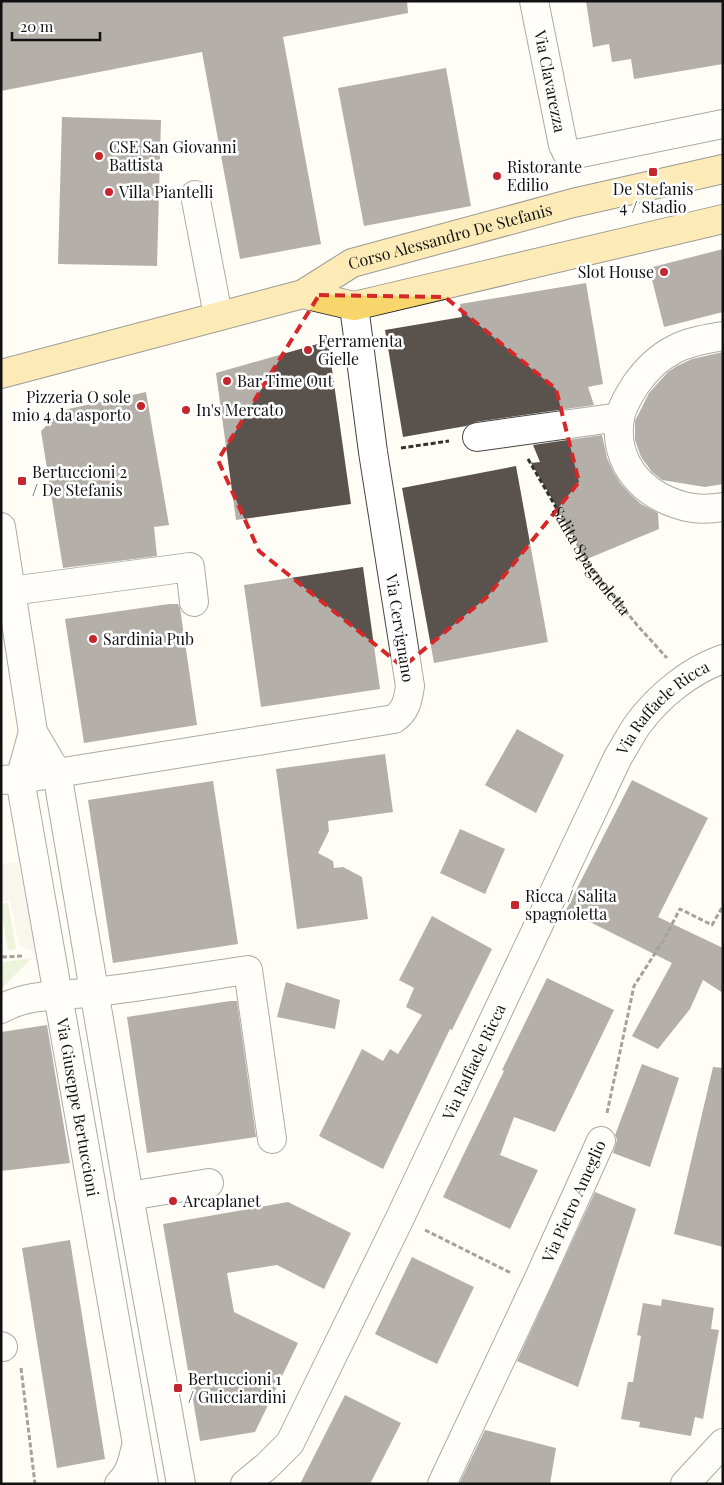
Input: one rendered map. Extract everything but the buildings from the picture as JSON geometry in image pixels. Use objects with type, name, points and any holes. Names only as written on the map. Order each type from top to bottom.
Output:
[{"type":"main road","name":"Corso Alessandro De Stefanis","points":[[1,374],[302,294],[352,263],[573,203],[723,169]]},
{"type":"main road","name":"Corso Alessandro De Stefanis","points":[[302,294],[354,306],[723,219]]},
{"type":"street","name":"Via Clavarezza","points":[[534,1],[563,145],[567,153],[576,154],[723,124]]},
{"type":"street","points":[[194,195],[218,316]]},
{"type":"street","name":"Via Cervignano","points":[[11,779],[394,719],[405,709],[409,699],[410,686],[373,452],[354,306]]},
{"type":"street","points":[[723,336],[696,341],[676,348],[661,357],[640,379],[627,399],[620,417],[618,437],[623,458],[635,478],[646,487],[667,500],[686,507],[708,510],[723,507]]},
{"type":"street","points":[[477,437],[620,417]]},
{"type":"street","name":"Via Giuseppe Bertuccioni","points":[[1,527],[34,732],[57,773],[129,1196],[181,1484]]},
{"type":"street","points":[[10,591],[190,567],[194,602]]},
{"type":"street","name":"Via Raffaele Ricca","points":[[245,1484],[267,1466],[290,1443],[400,1218],[618,757],[637,725],[659,699],[686,679],[711,664],[723,660]]},
{"type":"street","name":"Via Giuseppe Bertuccioni","points":[[34,732],[11,779],[50,996],[144,1484]]},
{"type":"street","points":[[39,955],[50,996]]},
{"type":"street","points":[[1,1009],[14,1003],[50,996],[95,992],[248,970],[272,1139]]},
{"type":"street","name":"Via Pietro Ameglio","points":[[442,1484],[539,1278],[601,1140]]},
{"type":"street","points":[[129,1196],[209,1183]]},
{"type":"street","points":[[118,1484],[124,1479],[130,1468],[137,1442]]},
{"type":"street","points":[[275,1484],[290,1443]]},
{"type":"street","points":[[685,1484],[723,1443]]},
{"type":"path","name":"Salita Spagnoletta","points":[[511,432],[593,571],[637,625],[686,679]]},
{"type":"path","points":[[373,452],[477,437]]},
{"type":"path","name":"Via Pietro Ameglio","points":[[601,1140],[634,986],[663,941],[680,909],[712,925],[723,906]]},
{"type":"path","points":[[400,1218],[511,1272],[507,1281]]},
{"type":"path","points":[[2,1346],[19,1357],[35,1484]]},
{"type":"highlighted area","points":[[319,295],[445,297],[556,389],[579,482],[487,597],[403,667],[259,551],[218,460]]},
{"type":"green space","points":[[8,903],[16,949],[8,950],[1,904]]},
{"type":"green space","points":[[32,958],[1,989],[1,967],[3,962]]},
{"type":"shaded area","points":[[18,862],[39,955],[19,945],[10,900],[1,901],[1,864]]},
{"type":"place","name":"CSE San Giovanni Battista","points":[[99,156]]},
{"type":"place","name":"De Stefanis 4 / Stadio","points":[[653,172]]},
{"type":"place","name":"Ristorante Edilio","points":[[497,176]]},
{"type":"place","name":"Villa Piantelli","points":[[109,192]]},
{"type":"place","name":"Slot House","points":[[664,272]]},
{"type":"place","name":"Ferramenta Gielle","points":[[308,350]]},
{"type":"place","name":"Bar Time Out","points":[[227,381]]},
{"type":"place","name":"Pizzeria O sole mio 4 da asporto","points":[[141,406]]},
{"type":"place","name":"In's Mercato","points":[[186,410]]},
{"type":"place","name":"Bertuccioni 2 / De Stefanis","points":[[22,481]]},
{"type":"place","name":"Sardinia Pub","points":[[93,639]]},
{"type":"place","name":"Ricca / Salita spagnoletta","points":[[515,905]]},
{"type":"place","name":"Arcaplanet","points":[[173,1201]]},
{"type":"place","name":"Bertuccioni 1 / Guicciardini","points":[[178,1388]]}]
